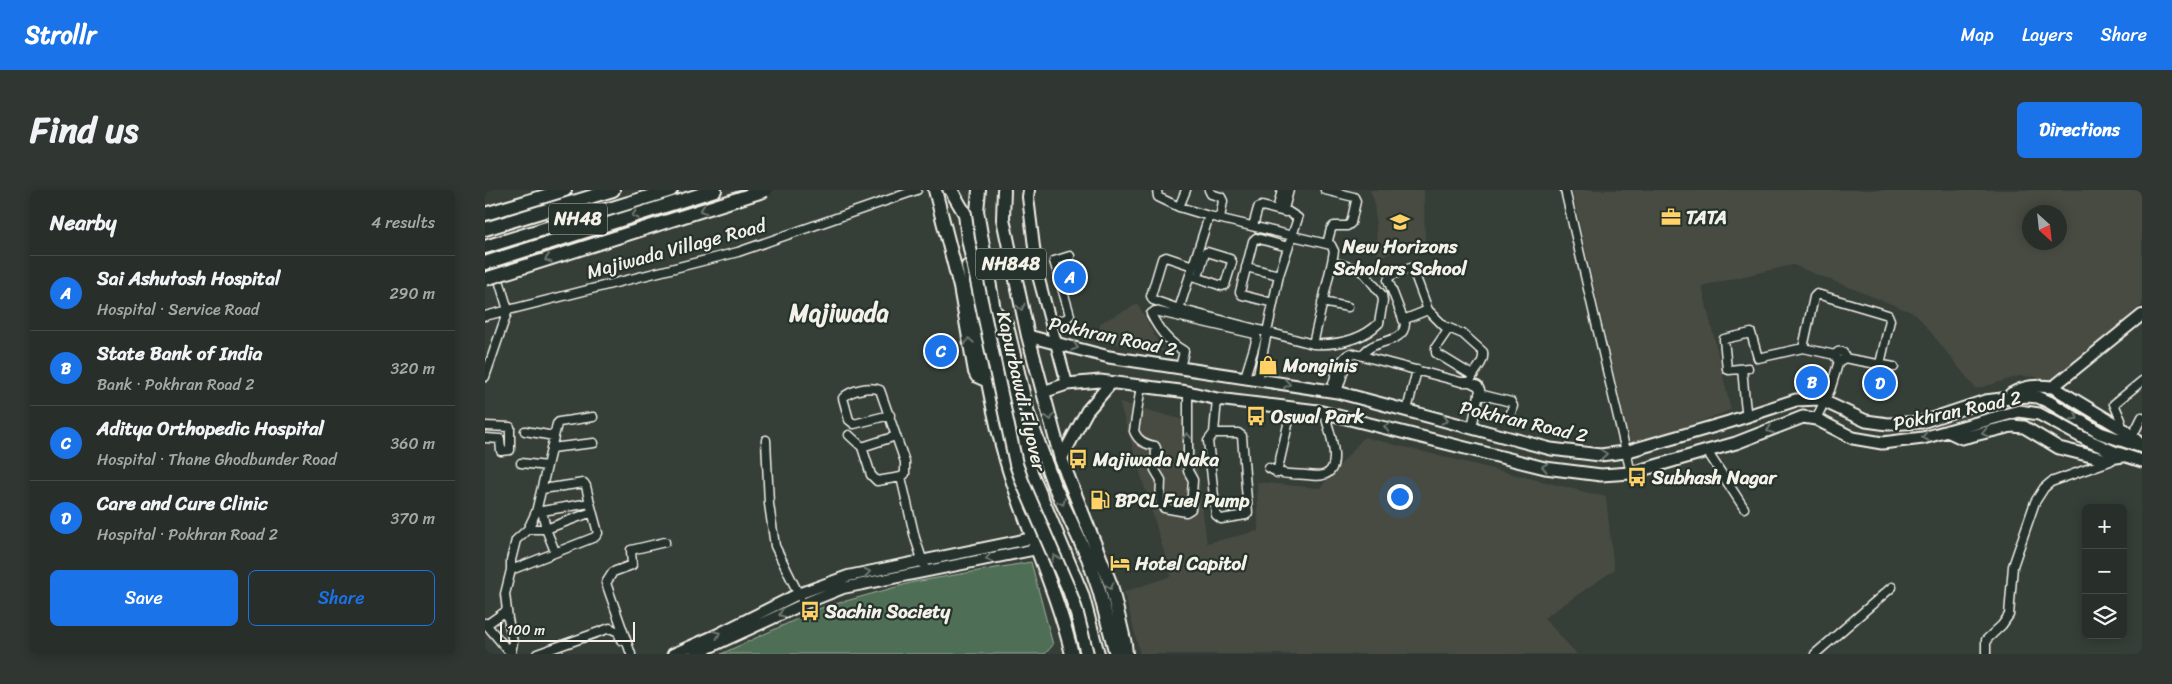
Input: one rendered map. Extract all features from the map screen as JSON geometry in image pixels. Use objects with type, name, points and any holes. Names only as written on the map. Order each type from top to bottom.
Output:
[{"type":"highway","points":[[485,214],[565,190]]},
{"type":"highway","name":"NH48","points":[[485,229],[613,190]]},
{"type":"highway","name":"NH48","points":[[485,247],[671,190]]},
{"type":"highway","points":[[489,261],[715,190]]},
{"type":"highway","points":[[485,279],[766,190]]},
{"type":"highway","points":[[935,190],[960,287],[975,372],[977,376],[989,381]]},
{"type":"highway","name":"Kapurbawdi Flyover","points":[[979,190],[977,211],[1010,403],[1022,451],[1082,594],[1098,654]]},
{"type":"highway","name":"NH848","points":[[1004,190],[1003,219],[1028,336],[1061,459],[1111,585],[1125,644],[1119,652]]},
{"type":"highway","name":"NH848","points":[[957,192],[989,381],[1007,462],[1064,622],[1072,654]]},
{"type":"highway","name":"Kapurbawdi Flyover","points":[[957,192],[958,200],[965,214],[968,239],[1016,464],[1069,590],[1087,654]]},
{"type":"highway","points":[[994,310],[1007,326],[1028,414],[1053,483],[1091,566],[1119,652]]},
{"type":"main road","name":"Pokhran Road 2","points":[[1028,336],[1109,357],[1334,392],[1551,449],[1600,456],[1625,452],[1796,400],[1819,399],[1866,421],[1888,424],[1921,422],[1985,401],[2027,396],[2049,402],[2100,433],[2142,446]]},
{"type":"main road","name":"Pokhran Road 2","points":[[1043,392],[1067,384],[1100,381],[1188,392],[1217,399],[1292,407],[1324,412],[1545,468],[1601,475],[1631,473],[1736,443],[1803,417],[1816,419],[1853,438],[1882,442],[1923,438],[2019,411],[2039,414],[2087,440],[2142,461]]},
{"type":"main road","points":[[1061,459],[1087,411],[1111,383]]},
{"type":"main road","points":[[2004,398],[2028,387],[2039,386],[2057,390],[2114,424],[2133,437],[2142,446]]},
{"type":"main road","points":[[1960,409],[1965,426]]},
{"type":"main road","points":[[1947,431],[1961,438],[2012,426],[2024,426],[2059,448],[2103,459],[2125,456]]},
{"type":"street","name":"Majiwada Village Road","points":[[485,316],[738,252],[917,190]]},
{"type":"street","points":[[1029,190],[1028,197],[1037,272],[1067,384]]},
{"type":"street","points":[[1157,190],[1157,196],[1179,207],[1291,237],[1331,245],[1334,251],[1313,344]]},
{"type":"street","points":[[1179,207],[1186,190]]},
{"type":"street","points":[[1209,190],[1211,194],[1221,197],[1223,200],[1220,218]]},
{"type":"street","points":[[1281,190],[1281,211]]},
{"type":"street","points":[[1281,211],[1284,209],[1289,190]]},
{"type":"street","points":[[1325,190],[1354,197],[1356,201],[1351,223],[1347,226],[1334,226],[1331,229],[1327,244]]},
{"type":"street","points":[[1565,190],[1631,473]]},
{"type":"street","points":[[1253,226],[1258,208],[1262,206],[1296,216],[1297,218],[1279,275],[1257,380]]},
{"type":"street","points":[[1194,276],[1193,266],[1209,216]]},
{"type":"street","points":[[1273,303],[1242,295],[1240,292],[1246,267],[1253,241],[1256,238],[1288,247]]},
{"type":"street","points":[[1179,309],[1194,276],[1205,253],[1230,259],[1232,262],[1225,285],[1194,276]]},
{"type":"street","points":[[1050,323],[1066,319],[1070,315],[1054,261],[1055,259],[1070,256]]},
{"type":"street","points":[[1193,266],[1166,257],[1162,259],[1151,296],[1153,300],[1179,309],[1268,330],[1313,344],[1330,345],[1347,342],[1379,323],[1383,301],[1382,295],[1365,274],[1358,269],[1332,262]]},
{"type":"street","points":[[485,377],[508,310],[489,261]]},
{"type":"street","points":[[1246,267],[1279,275]]},
{"type":"street","points":[[1334,392],[1338,367],[1342,364],[1346,355],[1351,353],[1461,382],[1471,378],[1482,362],[1483,352],[1463,334],[1444,326],[1429,310],[1414,272],[1410,268],[1390,276],[1388,280],[1403,320],[1405,331],[1400,336],[1370,347],[1362,355]]},
{"type":"street","points":[[1803,348],[1814,297],[1817,294],[1888,315],[1890,320],[1880,364]]},
{"type":"street","points":[[1322,302],[1347,307]]},
{"type":"street","points":[[1403,320],[1429,310]]},
{"type":"street","points":[[1180,368],[1184,349],[1164,336],[1151,314],[1155,311],[1255,334],[1257,338],[1245,377]]},
{"type":"street","points":[[2057,390],[2142,315]]},
{"type":"street","points":[[1449,328],[1436,347],[1436,353],[1471,378],[1478,386],[1479,394],[1472,427]]},
{"type":"street","points":[[1747,416],[1743,396],[1745,391],[1745,368],[1727,369],[1724,339],[1751,333],[1758,358],[1803,348],[1839,358],[1894,367]]},
{"type":"street","points":[[1816,419],[1826,402],[1839,358]]},
{"type":"street","points":[[1407,410],[1417,370]]},
{"type":"street","points":[[2114,424],[2121,420],[2115,404],[2142,381]]},
{"type":"street","points":[[1141,386],[1134,431],[1136,436],[1145,444],[1157,448],[1155,470],[1161,480],[1160,504],[1164,508],[1186,512],[1191,509],[1193,480],[1188,471],[1188,392]]},
{"type":"street","points":[[849,436],[862,447],[871,475],[877,481],[901,477],[905,474],[905,462],[889,414],[880,390],[873,387],[846,395],[843,398],[849,420],[854,424],[889,414]]},
{"type":"street","points":[[1479,394],[1511,402],[1513,406],[1510,416]]},
{"type":"street","points":[[1214,433],[1239,432],[1242,436],[1248,513],[1246,515],[1221,519],[1216,515],[1207,441],[1214,433],[1217,399]]},
{"type":"street","points":[[1277,473],[1292,407]]},
{"type":"street","points":[[1269,468],[1277,473],[1322,476],[1331,471],[1335,464],[1324,412]]},
{"type":"street","points":[[2133,437],[2142,417]]},
{"type":"street","points":[[511,653],[513,642],[506,611],[505,594],[516,540],[528,529],[539,512],[553,436],[559,422],[593,418]]},
{"type":"street","points":[[485,422],[504,424]]},
{"type":"street","points":[[485,426],[510,427],[510,450],[501,450],[500,439],[485,438]]},
{"type":"street","points":[[525,431],[553,436]]},
{"type":"street","points":[[862,447],[896,436]]},
{"type":"street","points":[[766,440],[769,504],[775,546],[803,604]]},
{"type":"street","points":[[551,448],[594,443]]},
{"type":"street","points":[[1707,451],[1744,508]]},
{"type":"street","points":[[1986,654],[1986,640],[2002,625],[2009,615],[2013,566],[2035,502],[2051,482],[2125,456]]},
{"type":"street","points":[[521,463],[547,466]]},
{"type":"street","points":[[901,477],[915,538],[924,566]]},
{"type":"street","points":[[511,570],[595,537],[598,533],[586,486],[583,483],[542,489]]},
{"type":"street","points":[[539,512],[591,508]]},
{"type":"street","points":[[528,529],[546,529],[591,508]]},
{"type":"street","points":[[539,512],[554,549]]},
{"type":"street","points":[[631,654],[607,582],[613,572],[632,565],[631,550],[665,542]]},
{"type":"street","points":[[673,654],[798,594],[1035,543]]},
{"type":"street","points":[[695,654],[803,604],[837,585]]},
{"type":"street","points":[[1815,654],[1892,587]]},
{"type":"street","points":[[506,611],[485,624],[511,653]]},
{"type":"street","points":[[537,654],[610,628],[618,632],[625,654]]},
{"type":"shaded area","name":"New Horizons Scholars School","points":[[1370,190],[1424,190],[1425,244],[1378,257],[1374,201]]},
{"type":"shaded area","points":[[1572,190],[2142,190],[2142,305],[2050,383],[2035,377],[2020,376],[1976,389],[1916,314],[1793,265],[1702,286],[1731,410],[1638,444],[1631,442]]},
{"type":"shaded area","points":[[1138,304],[1161,348],[1167,352],[1099,341],[1100,323]]},
{"type":"shaded area","points":[[1119,402],[1191,422],[1207,543],[1258,531],[1257,482],[1320,488],[1364,437],[1606,497],[1614,570],[1544,618],[1577,654],[1140,654],[1124,592],[1171,576]]},
{"type":"green space","points":[[1031,562],[1053,645],[1045,654],[721,654],[821,608],[914,582]]},
{"type":"place","name":"TATA","points":[[1671,217]]},
{"type":"place","name":"New Horizons Scholars School","points":[[1400,222]]},
{"type":"place","name":"Sai Ashutosh Hospital","points":[[1070,277]]},
{"type":"place","name":"Aditya Orthopedic Hospital","points":[[941,351]]},
{"type":"place","name":"Monginis","points":[[1268,365]]},
{"type":"place","name":"State Bank of India","points":[[1812,382]]},
{"type":"place","name":"Care and Cure Clinic","points":[[1880,383]]},
{"type":"place","name":"Oswal Park","points":[[1256,416]]},
{"type":"place","name":"Majiwada Naka","points":[[1078,459]]},
{"type":"place","name":"Subhash Nagar","points":[[1637,477]]},
{"type":"place","name":"BPCL Fuel Pump","points":[[1100,500]]},
{"type":"place","name":"Hotel Capitol","points":[[1120,563]]},
{"type":"place","name":"Sachin Society","points":[[810,611]]},
{"type":"district","name":"Majiwada","points":[[839,313]]}]
